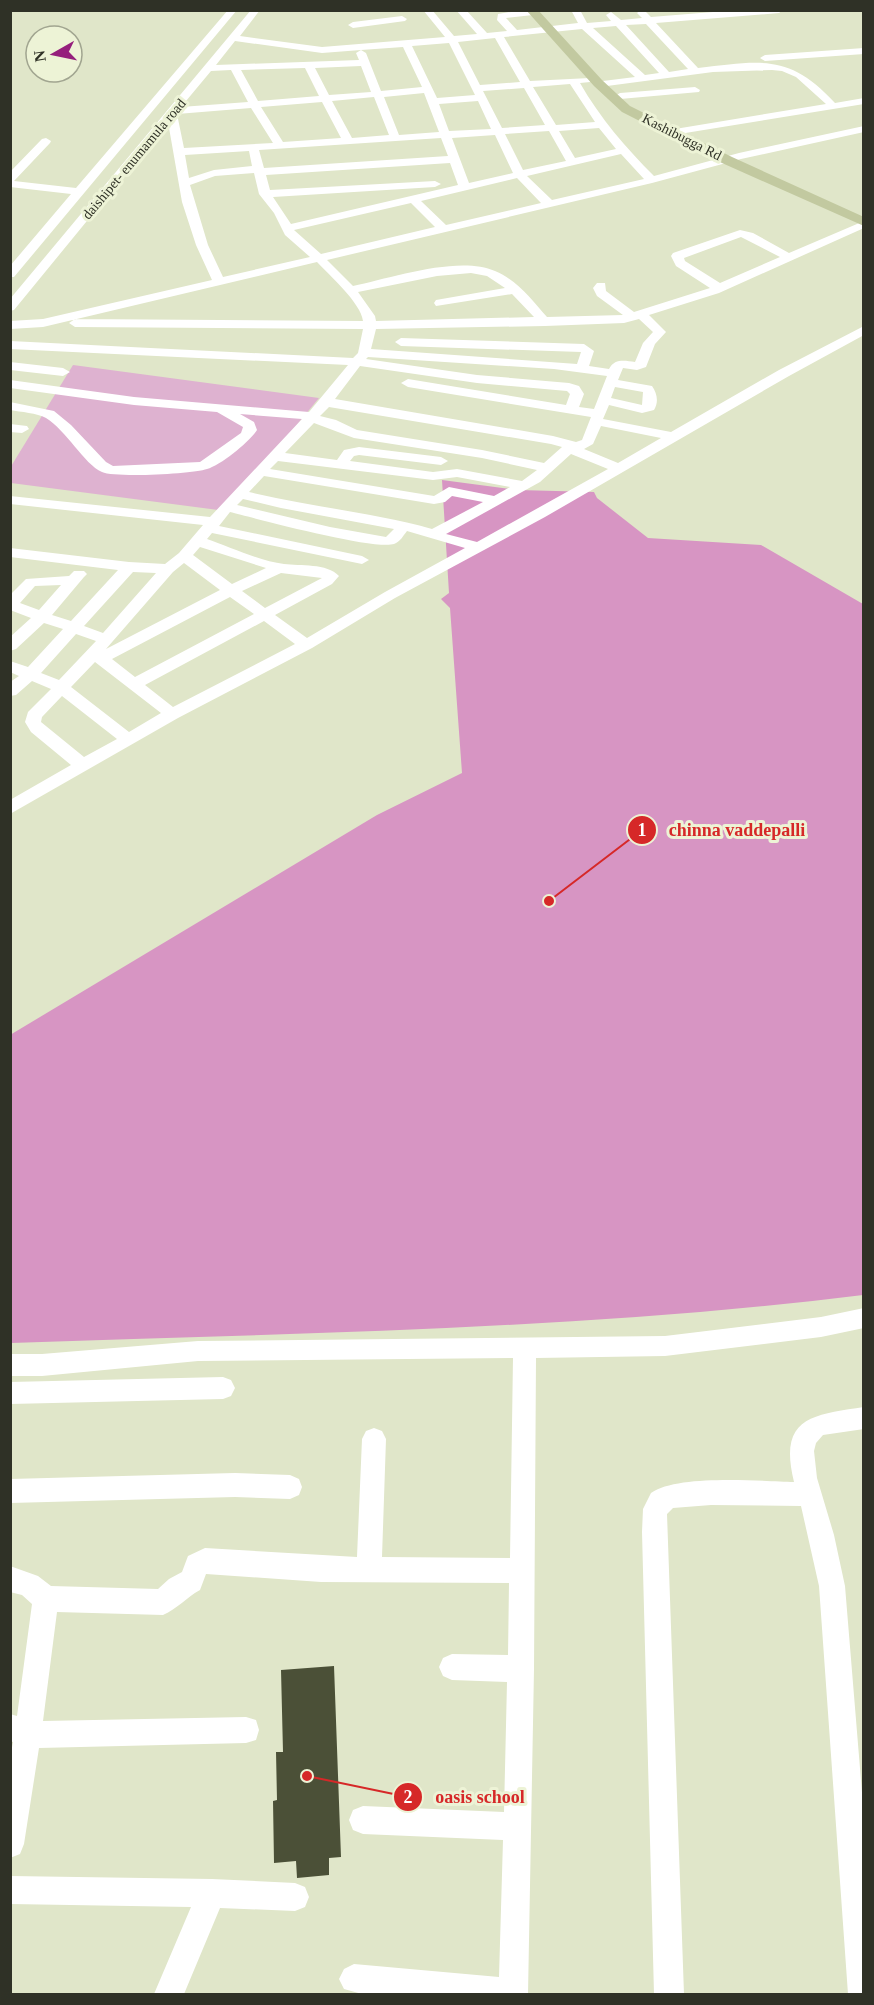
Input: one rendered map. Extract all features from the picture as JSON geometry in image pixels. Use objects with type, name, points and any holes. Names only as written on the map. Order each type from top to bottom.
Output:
[{"type":"main road","name":"Kashibugga Rd","points":[[535,11],[601,81],[619,104],[864,223]]},
{"type":"main road","name":"Kashibugga Rd","points":[[601,81],[634,108],[677,131]]},
{"type":"main road","name":"Kashibugga Rd","points":[[733,158],[864,217]]},
{"type":"street","points":[[10,274],[233,10]]},
{"type":"street","name":"daishipet- enumamula road","points":[[10,307],[256,10]]},
{"type":"street","points":[[395,10],[421,43]]},
{"type":"street","points":[[427,10],[452,40],[520,176],[549,204]]},
{"type":"street","points":[[460,10],[484,36]]},
{"type":"street","points":[[575,10],[584,25],[643,79]]},
{"type":"street","points":[[607,10],[616,23],[666,75]]},
{"type":"street","points":[[640,10],[695,71]]},
{"type":"street","points":[[233,38],[308,50],[359,48],[584,25],[779,10]]},
{"type":"street","points":[[514,33],[501,16],[535,11]]},
{"type":"street","points":[[353,25],[407,25]]},
{"type":"street","points":[[326,40],[375,35]]},
{"type":"street","points":[[498,35],[550,128],[572,162]]},
{"type":"street","points":[[352,38],[359,48],[395,138]]},
{"type":"street","points":[[406,44],[433,101],[463,185]]},
{"type":"street","points":[[771,66],[764,58],[864,51]]},
{"type":"street","points":[[209,68],[365,63]]},
{"type":"street","points":[[309,66],[324,99],[352,141],[386,205]]},
{"type":"street","points":[[433,101],[527,85],[643,79],[695,71],[771,66],[786,69],[800,76],[816,88],[832,106]]},
{"type":"street","points":[[235,68],[254,105],[280,146]]},
{"type":"street","points":[[574,82],[600,125],[622,151],[652,180]]},
{"type":"street","points":[[219,281],[202,245],[188,202],[173,112],[427,90]]},
{"type":"street","points":[[620,96],[695,90]]},
{"type":"street","points":[[677,131],[864,101]]},
{"type":"street","points":[[178,152],[600,125]]},
{"type":"street","points":[[43,323],[652,180],[733,158],[864,129]]},
{"type":"street","points":[[10,179],[28,154],[46,141]]},
{"type":"street","points":[[98,656],[105,639],[168,568],[184,556],[326,402],[359,358],[370,325],[369,316],[350,290],[319,258],[297,241],[287,228],[279,212],[265,194],[253,147]]},
{"type":"street","points":[[265,194],[463,185],[520,176],[622,151]]},
{"type":"street","points":[[184,183],[214,172],[454,159]]},
{"type":"street","points":[[10,184],[80,192]]},
{"type":"street","points":[[287,228],[413,200],[463,185]]},
{"type":"street","points":[[413,200],[443,229]]},
{"type":"street","points":[[10,345],[181,353],[275,341],[370,325],[545,322],[638,316],[719,288],[864,223]]},
{"type":"street","points":[[719,288],[680,263],[677,256],[740,233],[749,235],[790,258]]},
{"type":"street","points":[[10,255],[25,257]]},
{"type":"street","points":[[350,290],[474,269],[488,272],[514,290],[545,322]]},
{"type":"street","points":[[433,535],[535,479],[573,448],[588,441],[611,377],[618,365],[637,366],[641,364],[649,343],[660,332],[601,293],[598,288],[601,286]]},
{"type":"street","points":[[440,303],[514,290]]},
{"type":"street","points":[[10,325],[43,323],[192,324],[275,341]]},
{"type":"street","points":[[181,353],[192,324]]},
{"type":"street","points":[[10,808],[172,714],[306,645],[864,330]]},
{"type":"street","points":[[275,341],[270,368],[359,358],[584,348],[588,351],[582,368]]},
{"type":"street","points":[[359,358],[582,368],[647,389],[650,393],[649,407],[642,409],[603,400]]},
{"type":"street","points":[[359,358],[477,379],[569,387],[577,394],[571,410]]},
{"type":"street","points":[[359,358],[500,414],[619,468]]},
{"type":"street","points":[[10,366],[63,372]]},
{"type":"street","points":[[10,384],[134,401],[312,417],[354,434],[482,454],[548,468]]},
{"type":"street","points":[[326,402],[500,414],[571,410],[674,436]]},
{"type":"street","points":[[10,406],[49,414],[80,441],[101,465],[113,470],[182,470],[204,466],[246,436],[250,430],[249,424],[220,408]]},
{"type":"street","points":[[275,456],[433,476],[452,472],[522,485]]},
{"type":"street","points":[[262,472],[434,500],[440,499],[449,491],[495,500]]},
{"type":"street","points":[[242,494],[281,504],[404,526],[477,547]]},
{"type":"street","points":[[10,500],[211,525],[362,560]]},
{"type":"street","points":[[227,507],[386,541],[394,539],[404,526]]},
{"type":"street","points":[[135,684],[327,581],[331,576],[317,571],[279,568],[198,541]]},
{"type":"street","points":[[12,554],[129,567],[168,568]]},
{"type":"street","points":[[184,556],[306,645]]},
{"type":"street","points":[[10,646],[41,617],[90,562]]},
{"type":"street","points":[[10,691],[32,673],[129,567]]},
{"type":"street","points":[[84,766],[37,728],[33,722],[38,710],[98,656],[279,568]]},
{"type":"street","points":[[74,580],[31,582],[10,605],[105,639]]},
{"type":"street","points":[[98,656],[172,714]]},
{"type":"street","points":[[10,666],[32,673],[61,687],[129,740]]},
{"type":"street","points":[[10,1365],[42,1365],[198,1351],[665,1346],[821,1327],[864,1318]]},
{"type":"street","points":[[354,1979],[513,1994],[521,1669],[525,1349]]},
{"type":"street","points":[[10,1393],[223,1388]]},
{"type":"street","points":[[862,1995],[832,1586],[821,1529],[803,1470],[802,1453],[804,1440],[810,1430],[820,1425],[864,1418]]},
{"type":"street","points":[[369,1569],[374,1439]]},
{"type":"street","points":[[10,1491],[235,1485],[290,1487]]},
{"type":"street","points":[[669,1995],[654,1544],[654,1517],[657,1505],[663,1499],[694,1494],[811,1494]]},
{"type":"street","points":[[10,1579],[29,1585],[46,1599],[163,1602],[178,1588],[191,1581],[197,1565],[205,1561],[321,1569],[521,1571]]},
{"type":"street","points":[[10,1844],[19,1731],[46,1599]]},
{"type":"street","points":[[452,1667],[521,1669]]},
{"type":"street","points":[[19,1731],[246,1730]]},
{"type":"street","points":[[363,1820],[517,1827]]},
{"type":"street","points":[[10,1890],[212,1893],[295,1897]]},
{"type":"street","points":[[169,1995],[212,1893]]},
{"type":"shaded area","points":[[73,365],[319,398],[226,511],[11,483],[10,468]]},
{"type":"shaded area","points":[[442,480],[518,490],[594,492],[597,498],[648,538],[761,545],[863,604],[863,1295],[757,1307],[544,1323],[331,1333],[11,1343],[10,1035],[377,815],[462,773],[450,608],[441,599],[449,593]]},
{"type":"building","points":[[334,1666],[341,1857],[329,1858],[329,1875],[297,1878],[296,1861],[274,1863],[273,1801],[277,1800],[276,1752],[283,1752],[281,1670]]},
{"type":"place","name":"chinna vaddepalli","points":[[549,901]]},
{"type":"place","name":"oasis school","points":[[307,1776]]}]
